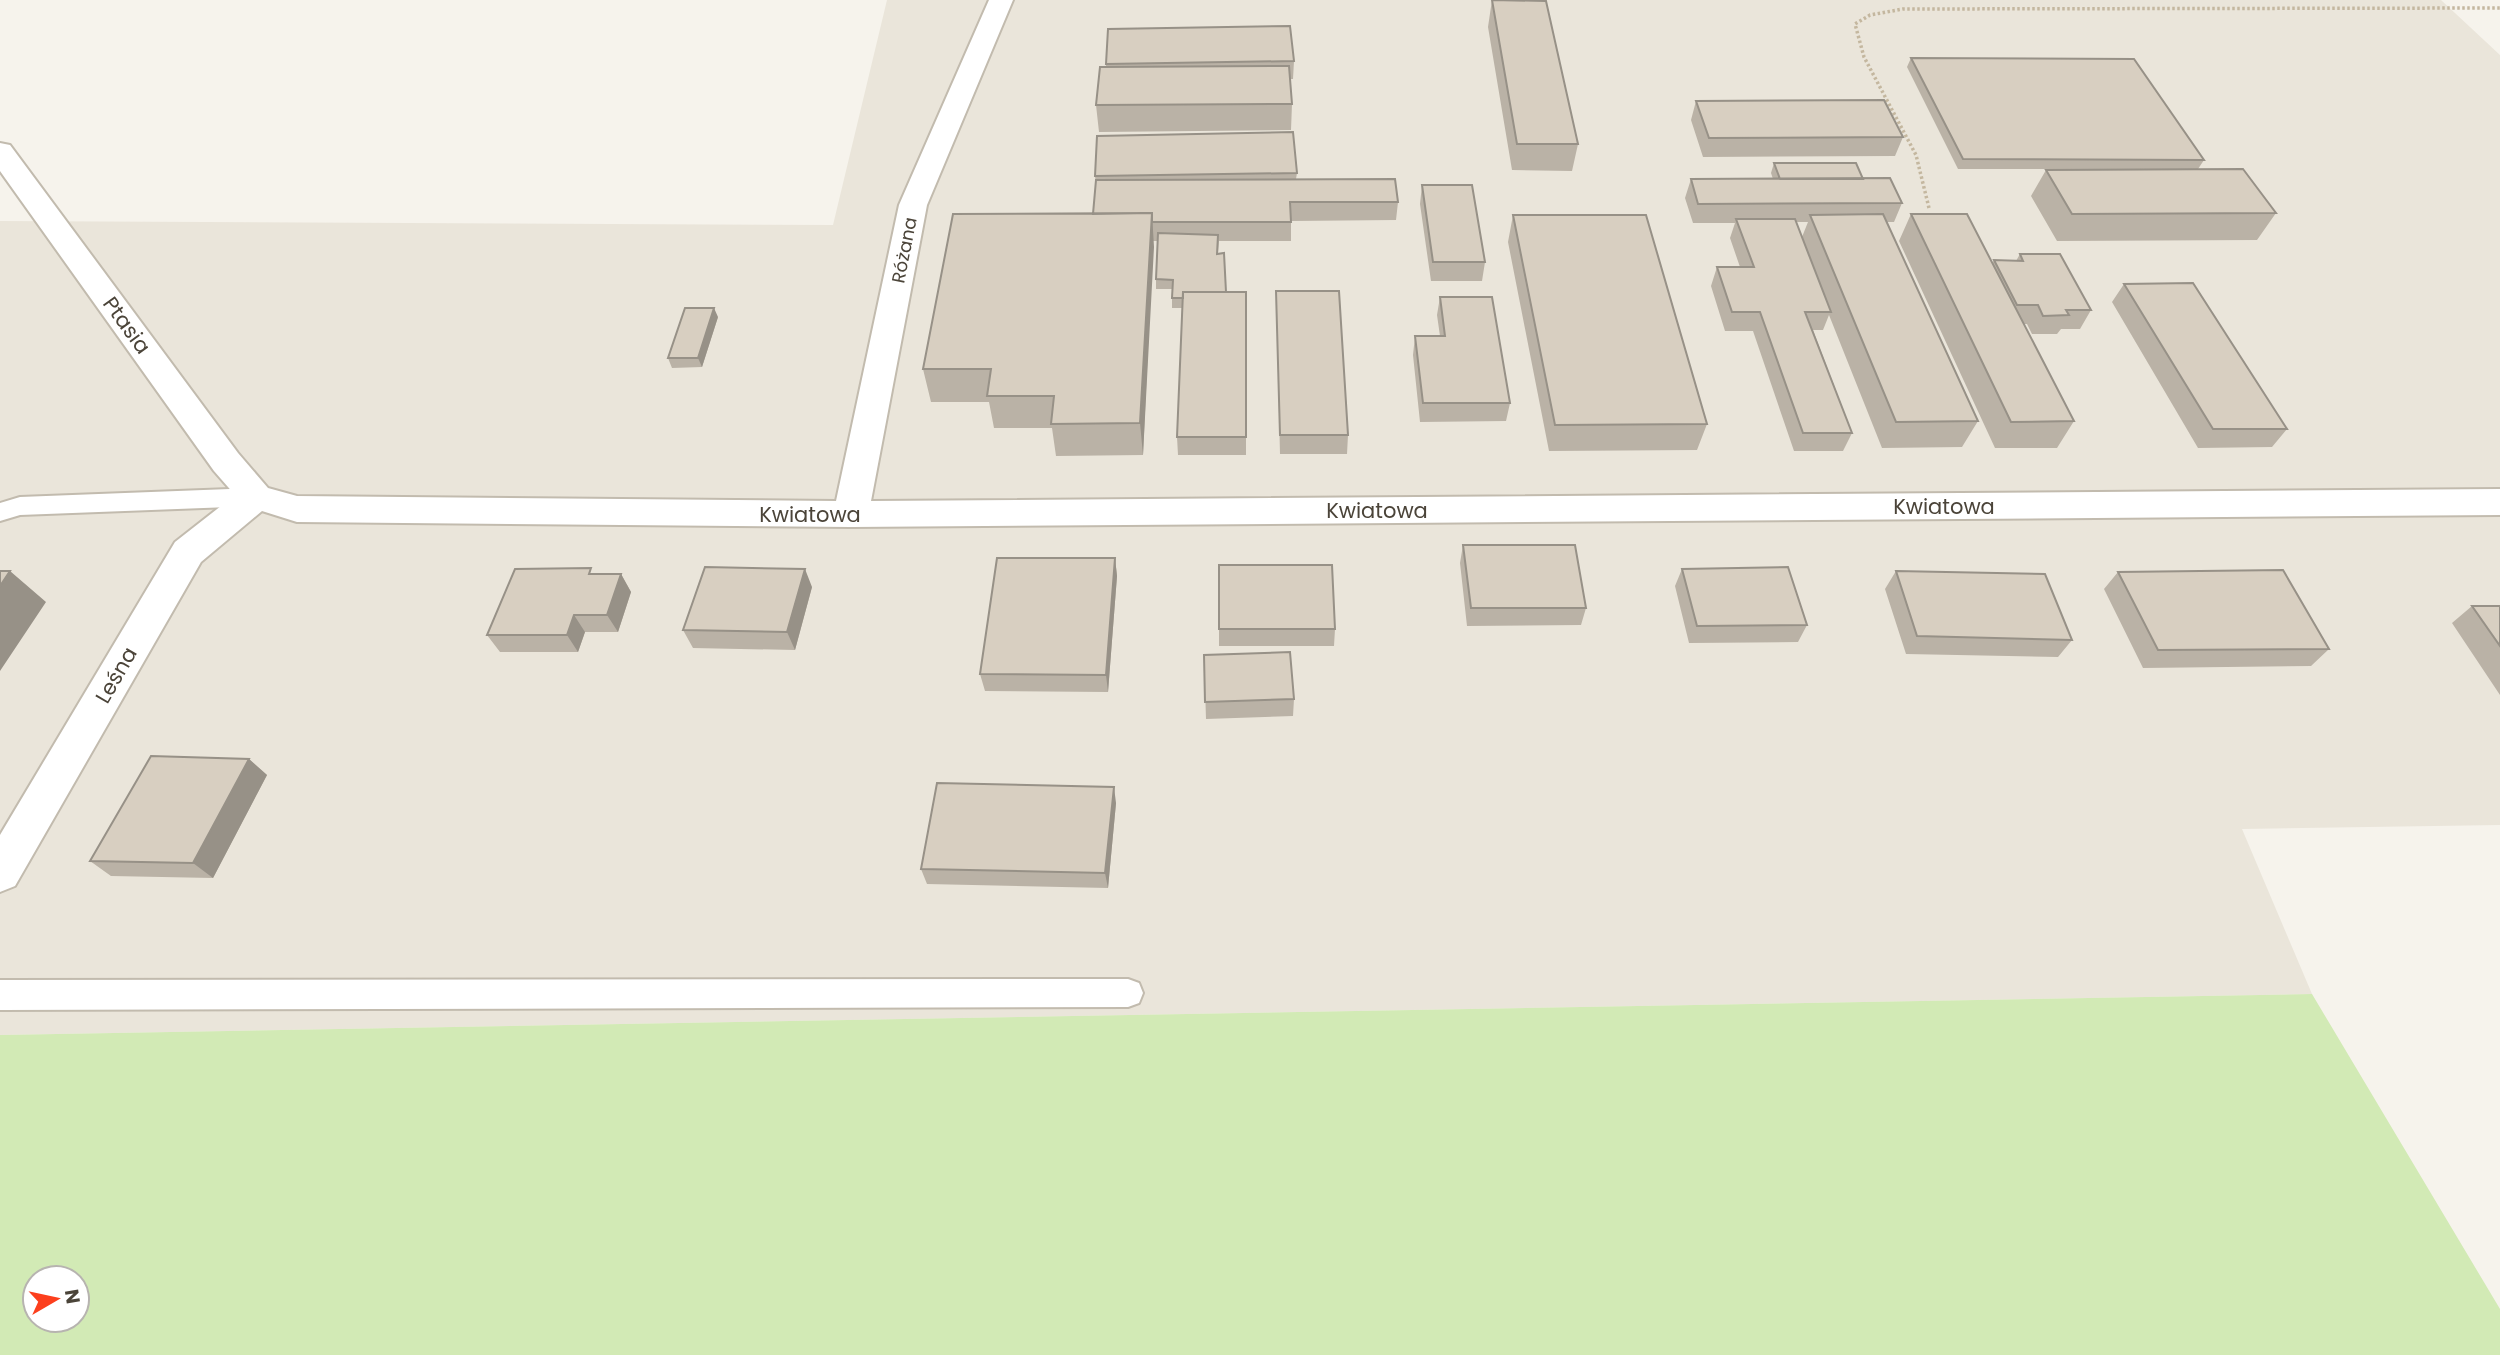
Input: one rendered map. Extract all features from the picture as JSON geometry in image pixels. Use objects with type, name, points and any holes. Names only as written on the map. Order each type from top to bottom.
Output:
[{"type":"street","name":"Różana","points":[[851,514],[913,205],[1001,0]]},
{"type":"street","name":"Ptasia","points":[[0,151],[226,462],[256,497]]},
{"type":"street","name":"Kwiatowa","points":[[256,497],[297,509],[851,514],[2500,502]]},
{"type":"street","name":"Leśna","points":[[0,873],[188,552],[256,497]]},
{"type":"lane","points":[[0,512],[20,506],[256,497]]},
{"type":"lane","points":[[0,995],[1128,993]]},
{"type":"path","points":[[1929,208],[1916,155],[1864,57],[1856,24],[1870,15],[1903,9],[2500,8]]},
{"type":"shaded area","points":[[887,0],[2441,0],[2500,55],[2500,825],[2242,829],[2312,994],[0,1035],[0,221],[833,225]]},
{"type":"green space","points":[[2312,994],[2500,1309],[2500,1355],[0,1355],[0,1035]]},
{"type":"building","points":[[1492,0],[1546,1],[1578,144],[1517,144]]},
{"type":"building","points":[[1290,26],[1294,61],[1106,64],[1108,29]]},
{"type":"building","points":[[1911,58],[2134,59],[2204,160],[1963,159]]},
{"type":"building","points":[[1289,66],[1292,104],[1096,105],[1100,67]]},
{"type":"building","points":[[1884,100],[1903,137],[1709,138],[1696,101]]},
{"type":"building","points":[[1293,132],[1297,173],[1095,176],[1097,136]]},
{"type":"building","points":[[1774,163],[1856,163],[1863,179],[1780,179]]},
{"type":"building","points":[[2243,169],[2276,213],[2072,214],[2046,170]]},
{"type":"building","points":[[1890,178],[1902,203],[1698,204],[1691,179]]},
{"type":"building","points":[[1395,179],[1398,202],[1290,202],[1291,222],[1152,222],[1152,213],[1093,214],[1096,180]]},
{"type":"building","points":[[1422,185],[1472,185],[1485,262],[1433,262]]},
{"type":"building","points":[[1152,213],[1140,423],[1051,424],[1054,396],[987,396],[991,369],[923,369],[953,214]]},
{"type":"building","points":[[1883,214],[1978,421],[1896,422],[1810,215]]},
{"type":"building","points":[[1911,214],[1967,214],[2074,421],[2011,422]]},
{"type":"building","points":[[1513,215],[1646,215],[1707,424],[1555,425]]},
{"type":"building","points":[[1736,219],[1795,219],[1831,312],[1805,312],[1852,433],[1803,433],[1760,312],[1732,312],[1717,267],[1754,267]]},
{"type":"building","points":[[1158,233],[1218,235],[1217,254],[1224,253],[1226,292],[1183,292],[1183,298],[1172,298],[1173,280],[1156,279]]},
{"type":"building","points":[[2020,254],[2060,254],[2091,310],[2066,310],[2069,315],[2043,316],[2038,305],[2017,305],[1994,260],[2023,261]]},
{"type":"building","points":[[2193,283],[2287,429],[2213,429],[2124,284]]},
{"type":"building","points":[[1276,291],[1339,291],[1348,435],[1280,435]]},
{"type":"building","points":[[1183,292],[1246,292],[1246,437],[1177,437]]},
{"type":"building","points":[[1440,297],[1492,297],[1510,403],[1423,403],[1415,336],[1445,336]]},
{"type":"building","points":[[685,308],[714,308],[698,358],[668,358]]},
{"type":"building","points":[[1463,545],[1575,545],[1586,608],[1471,608]]},
{"type":"building","points":[[997,558],[1115,558],[1106,675],[980,674]]},
{"type":"building","points":[[1219,565],[1332,565],[1335,629],[1219,629]]},
{"type":"building","points":[[705,567],[805,569],[787,632],[683,630]]},
{"type":"building","points":[[1788,567],[1807,625],[1697,626],[1682,569]]},
{"type":"building","points":[[591,568],[589,574],[621,574],[607,615],[574,615],[567,635],[487,635],[515,569]]},
{"type":"building","points":[[2283,570],[2329,649],[2158,650],[2118,572]]},
{"type":"building","points":[[0,571],[10,571],[0,586]]},
{"type":"building","points":[[1896,571],[2045,574],[2072,640],[1917,636]]},
{"type":"building","points":[[2472,606],[2500,606],[2500,646]]},
{"type":"building","points":[[1290,652],[1294,699],[1205,702],[1204,655]]},
{"type":"building","points":[[151,756],[249,759],[193,863],[90,861]]},
{"type":"building","points":[[937,783],[1114,787],[1105,873],[921,869]]}]
